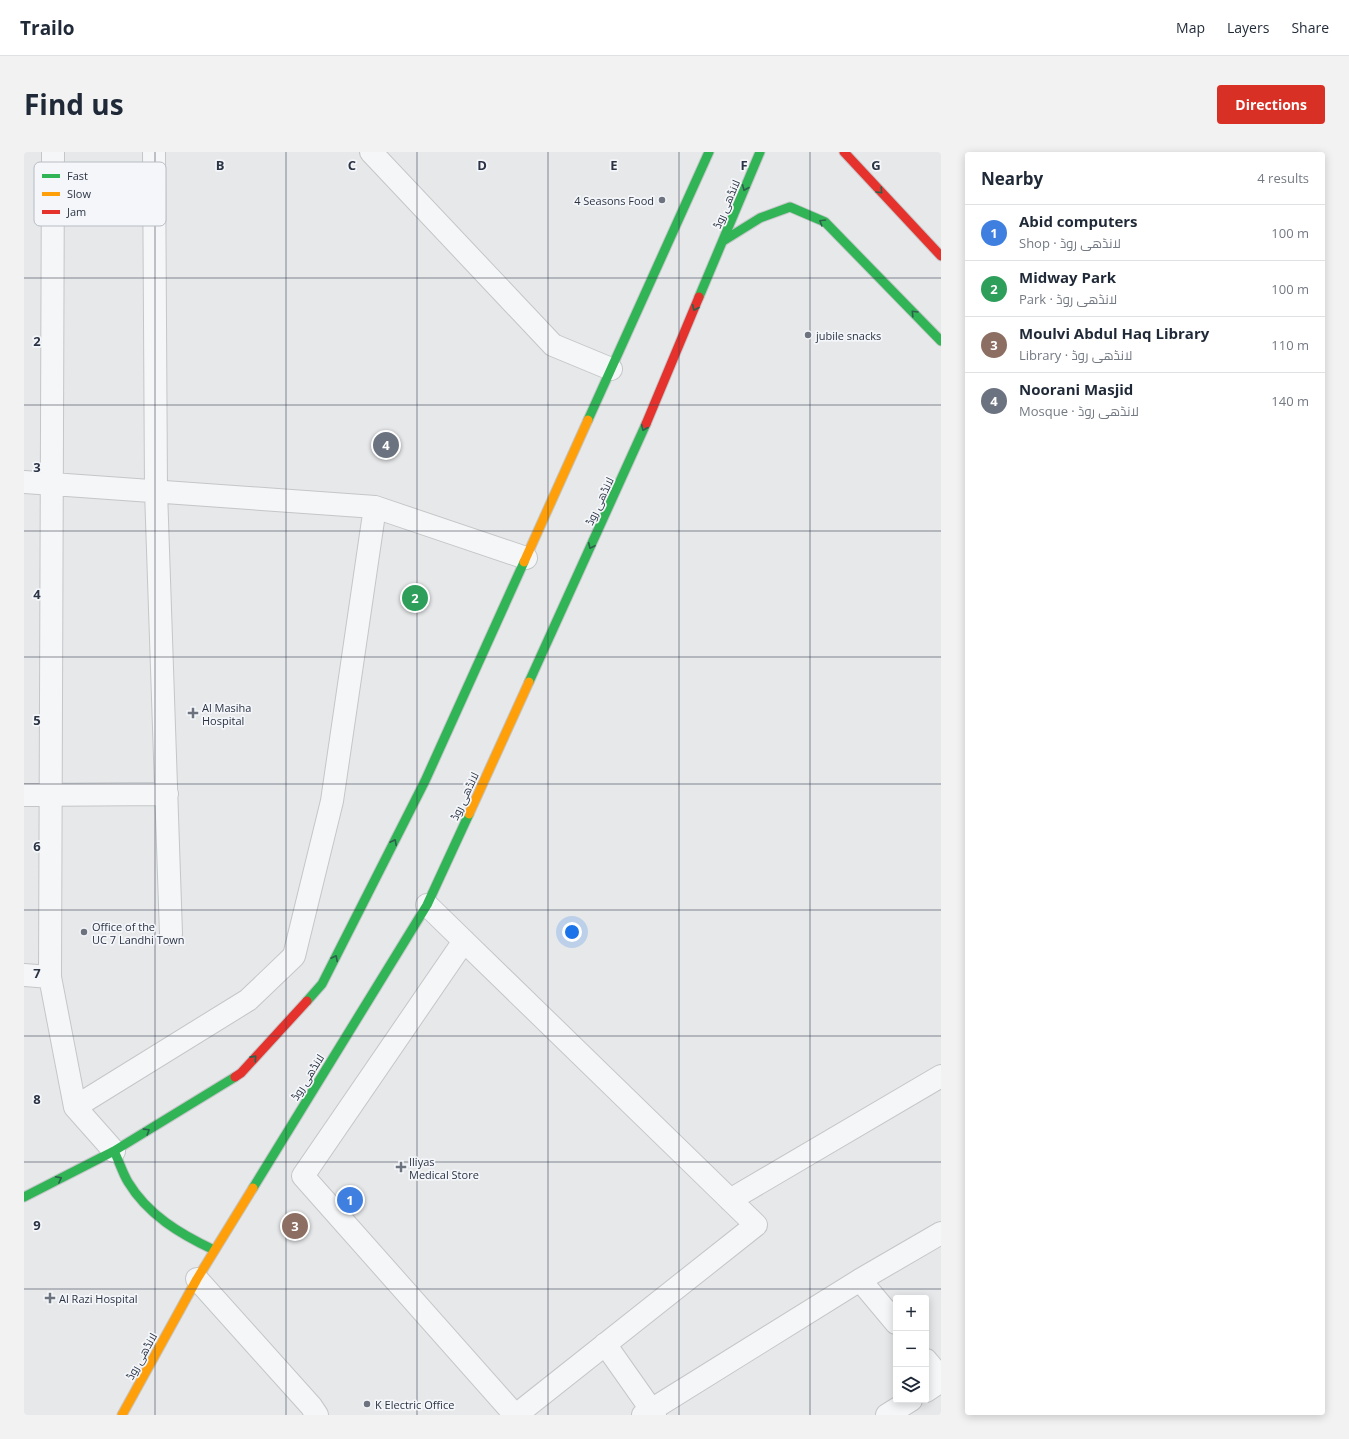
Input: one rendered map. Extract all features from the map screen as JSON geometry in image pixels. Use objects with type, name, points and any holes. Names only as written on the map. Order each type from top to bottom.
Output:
[{"type":"main road","points":[[24,1197],[114,1151],[241,1073],[322,984],[425,781],[709,152]]},
{"type":"main road","name":"لانڈھی روڈ","points":[[122,1415],[214,1250],[427,905],[631,460],[760,152]]},
{"type":"main road","points":[[844,152],[941,256]]},
{"type":"main road","points":[[723,241],[760,218],[790,207],[825,222],[941,341]]},
{"type":"main road","points":[[114,1151],[129,1184],[152,1212],[181,1234],[214,1250]]},
{"type":"street","points":[[53,152],[53,162]]},
{"type":"street","points":[[154,152],[154,162]]},
{"type":"street","points":[[371,152],[553,344],[611,369]]},
{"type":"street","points":[[53,226],[50,977],[75,1107],[114,1151]]},
{"type":"street","points":[[154,226],[156,491],[172,934]]},
{"type":"street","points":[[24,482],[375,507],[526,558]]},
{"type":"street","points":[[75,1107],[248,1000],[294,956],[332,801],[375,507]]},
{"type":"street","points":[[24,795],[167,794]]},
{"type":"street","points":[[427,905],[756,1225],[515,1415],[303,1176],[464,941]]},
{"type":"street","points":[[24,975],[50,977]]},
{"type":"street","points":[[730,1200],[941,1076]]},
{"type":"street","points":[[605,1344],[650,1413],[860,1280],[941,1233]]},
{"type":"street","points":[[197,1279],[311,1406],[317,1415]]},
{"type":"street","points":[[860,1280],[893,1319]]},
{"type":"street","points":[[929,1364],[941,1380],[929,1388]]},
{"type":"street","points":[[887,1415],[906,1403]]},
{"type":"traffic: fast","points":[[588,420],[709,152]]},
{"type":"traffic: fast","points":[[699,297],[760,152]]},
{"type":"traffic: fast","points":[[723,241],[760,218],[790,207],[825,222],[941,341]]},
{"type":"traffic: fast","points":[[529,682],[646,424]]},
{"type":"traffic: fast","points":[[307,1001],[322,984],[425,781],[524,562]]},
{"type":"traffic: fast","points":[[253,1188],[427,905],[469,814]]},
{"type":"traffic: fast","points":[[24,1197],[114,1151],[235,1077]]},
{"type":"traffic: fast","points":[[114,1151],[128,1182],[136,1194],[155,1214],[177,1230],[214,1250]]},
{"type":"traffic: slow","points":[[524,562],[588,420]]},
{"type":"traffic: slow","points":[[469,814],[529,682]]},
{"type":"traffic: slow","points":[[122,1415],[197,1279],[253,1188]]},
{"type":"traffic: jam","points":[[844,152],[941,256]]},
{"type":"traffic: jam","points":[[646,424],[699,297]]},
{"type":"traffic: jam","points":[[235,1077],[241,1073],[307,1001]]},
{"type":"place","name":"4 Seasons Food","points":[[662,200]]},
{"type":"place","name":"jubile snacks","points":[[808,335]]},
{"type":"place","name":"Noorani Masjid","points":[[386,445]]},
{"type":"place","name":"Midway Park","points":[[415,598]]},
{"type":"place","name":"Al Masiha Hospital","points":[[193,713]]},
{"type":"place","name":"Office of the UC 7 Landhi Town","points":[[84,932]]},
{"type":"place","name":"Iliyas Medical Store","points":[[401,1167]]},
{"type":"place","name":"Abid computers","points":[[350,1200]]},
{"type":"place","name":"Moulvi Abdul Haq Library","points":[[295,1226]]},
{"type":"place","name":"Al Razi Hospital","points":[[50,1298]]},
{"type":"place","name":"K Electric Office","points":[[367,1404]]}]
